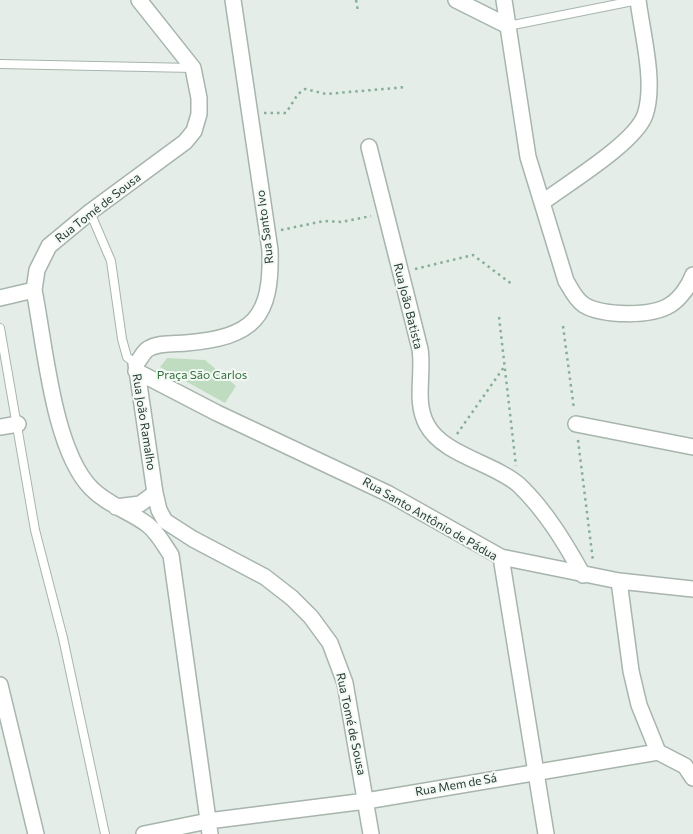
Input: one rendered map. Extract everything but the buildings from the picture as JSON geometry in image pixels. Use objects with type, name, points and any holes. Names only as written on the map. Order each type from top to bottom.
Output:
[{"type":"street","name":"Rua Tomé de Sousa","points":[[139,0],[193,68],[199,98],[199,114],[194,131],[184,142],[90,212],[49,246],[37,270],[34,290],[58,414],[67,450],[80,476],[93,490],[114,507],[152,528],[171,555]]},
{"type":"street","name":"Rua Santo Ivo","points":[[136,368],[147,349],[157,345],[229,336],[254,322],[263,309],[269,292],[270,275],[267,233],[233,0]]},
{"type":"street","points":[[456,0],[508,26]]},
{"type":"street","points":[[504,0],[528,157],[566,281],[574,295],[583,304],[598,311],[615,314],[654,312],[670,306],[682,295],[693,275]]},
{"type":"street","points":[[543,202],[628,140],[644,116],[649,84],[638,0]]},
{"type":"street","name":"Rua João Batista","points":[[369,147],[399,273],[420,349],[422,410],[426,424],[433,434],[449,446],[518,485],[562,537],[589,576]]},
{"type":"street","points":[[0,298],[34,290]]},
{"type":"street","name":"Rua João Ramalho","points":[[136,368],[155,493]]},
{"type":"street","name":"Rua Santo Antônio de Pádua","points":[[136,368],[216,413],[389,494],[501,557],[546,834]]},
{"type":"street","points":[[0,427],[18,424]]},
{"type":"street","points":[[576,424],[693,447]]},
{"type":"street","name":"Rua Tomé de Sousa","points":[[155,493],[159,510],[165,521],[193,539],[265,577],[298,604],[330,643],[345,683],[372,834]]},
{"type":"street","points":[[114,507],[140,504],[155,493]]},
{"type":"street","points":[[193,539],[182,543],[171,555],[209,828]]},
{"type":"street","points":[[501,557],[619,582],[693,589]]},
{"type":"street","points":[[619,582],[631,671],[639,705],[658,752],[685,766],[693,778]]},
{"type":"street","points":[[0,685],[36,834]]},
{"type":"street","name":"Rua Mem de Sá","points":[[144,834],[209,828],[658,752]]},
{"type":"lane","points":[[508,26],[638,0]]},
{"type":"lane","points":[[0,64],[193,68]]},
{"type":"lane","name":"Rua João Ramalho","points":[[90,212],[111,261],[122,339],[127,357],[136,368]]},
{"type":"lane","points":[[0,328],[3,364],[18,424],[35,530],[63,638],[104,834]]},
{"type":"path","points":[[356,0],[358,11]]},
{"type":"path","points":[[250,113],[286,113],[298,94],[305,89],[326,94],[407,87]]},
{"type":"path","points":[[267,233],[324,220],[341,222],[385,214]]},
{"type":"path","points":[[399,273],[473,255],[513,285]]},
{"type":"path","points":[[499,317],[518,485]]},
{"type":"path","points":[[563,326],[576,424],[589,576]]},
{"type":"path","points":[[449,446],[504,367]]},
{"type":"green space","name":"Praça São Carlos","points":[[167,358],[205,360],[236,386],[225,403],[160,367]]}]
